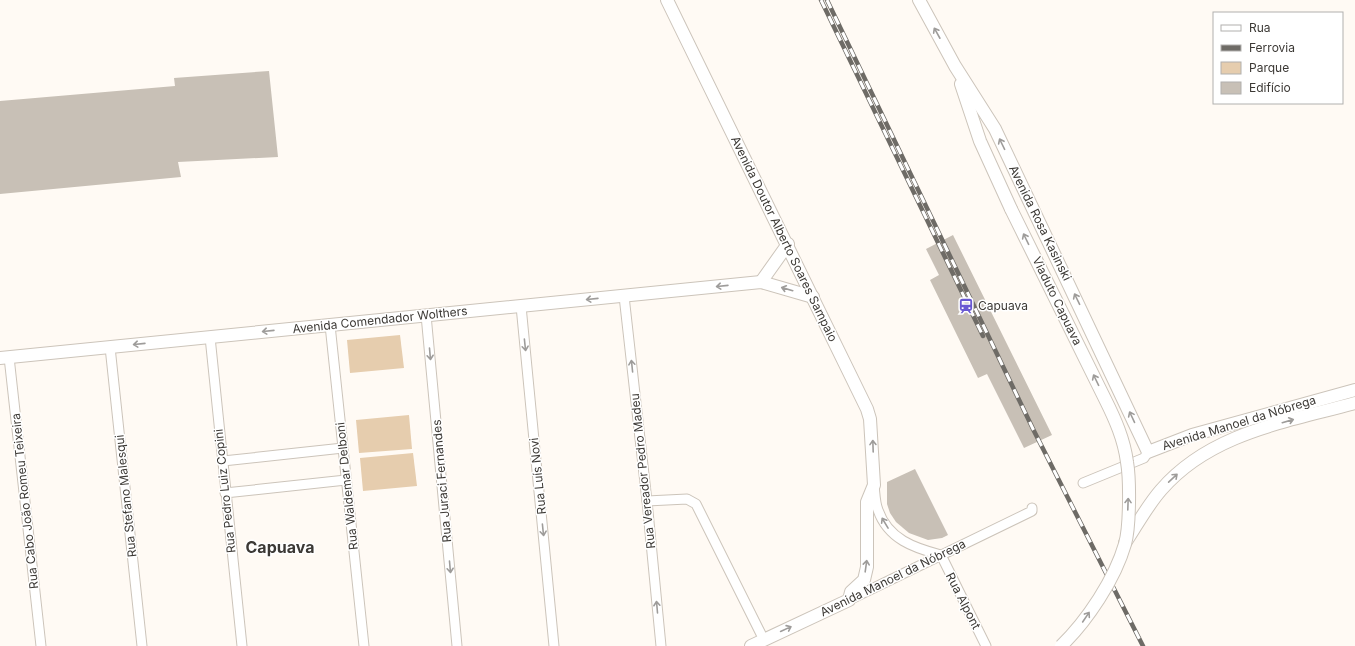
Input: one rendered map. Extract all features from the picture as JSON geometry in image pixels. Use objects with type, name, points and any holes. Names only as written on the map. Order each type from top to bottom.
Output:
[{"type":"main road","name":"Avenida Doutor Alberto Soares Sampaio","points":[[667,0],[788,244],[867,409],[872,437],[874,486],[867,502],[867,568],[864,580],[852,592],[849,600]]},
{"type":"main road","name":"Avenida Rosa Kasinski","points":[[919,0],[955,66],[994,129],[1148,452]]},
{"type":"main road","name":"Viaduto Capuava","points":[[955,66],[980,141],[1011,209],[1117,424],[1127,462],[1128,477],[1125,543]]},
{"type":"main road","points":[[761,282],[788,244]]},
{"type":"main road","name":"Avenida Comendador Wolthers","points":[[5,357],[761,282],[813,297]]},
{"type":"main road","name":"Avenida Manoel da Nóbrega","points":[[1148,452],[1192,435],[1355,390]]},
{"type":"main road","name":"Viaduto Capuava","points":[[1061,646],[1076,632],[1091,610],[1116,566],[1125,543],[1160,490],[1172,478],[1204,453],[1242,434],[1355,403]]},
{"type":"main road","name":"Avenida Manoel da Nóbrega","points":[[751,646],[849,600]]},
{"type":"street","name":"Rua Vereador Pedro Madeu","points":[[624,296],[647,501],[661,646]]},
{"type":"street","name":"Rua Luís Novi","points":[[521,306],[554,646]]},
{"type":"street","name":"Rua Juraci Fernandes","points":[[426,315],[457,646]]},
{"type":"street","name":"Rua Waldemar Delboni","points":[[330,325],[364,646]]},
{"type":"street","name":"Rua Pedro Luiz Copini","points":[[210,337],[242,646]]},
{"type":"street","name":"Rua Stefano Malesqui","points":[[110,347],[142,646]]},
{"type":"street","name":"Rua Cabo João Romeu Teixeira","points":[[5,357],[40,646]]},
{"type":"street","points":[[222,462],[343,448]]},
{"type":"street","name":"Avenida Manoel da Nóbrega","points":[[1083,483],[1144,458],[1148,452]]},
{"type":"street","points":[[225,493],[346,480]]},
{"type":"street","name":"Avenida Doutor Alberto Soares Sampaio","points":[[874,486],[878,510],[886,527],[897,538],[911,546],[941,555]]},
{"type":"street","points":[[647,501],[686,499],[696,504],[764,640]]},
{"type":"street","name":"Avenida Manoel da Nóbrega","points":[[849,600],[1032,511],[1032,508]]},
{"type":"street","name":"Rua Alpont","points":[[941,555],[986,646]]},
{"type":"green space","points":[[400,335],[404,368],[350,373],[347,340]]},
{"type":"green space","points":[[409,415],[412,449],[359,453],[356,420]]},
{"type":"green space","points":[[413,453],[417,486],[363,491],[360,458]]},
{"type":"building","points":[[269,71],[278,157],[178,162],[181,177],[0,194],[0,101],[175,86],[174,78]]},
{"type":"building","points":[[953,235],[1052,435],[1024,448],[987,374],[978,378],[930,280],[939,275],[926,249]]},
{"type":"building","points":[[915,469],[948,535],[942,538],[928,540],[909,533],[896,522],[890,513],[887,504],[887,482]]},
{"type":"railway","points":[[821,0],[983,336]]},
{"type":"railway","points":[[827,0],[1034,431],[1143,646]]},
{"type":"place","name":"Capuava","points":[[966,306]]},
{"type":"district","name":"Capuava","points":[[280,547]]}]
